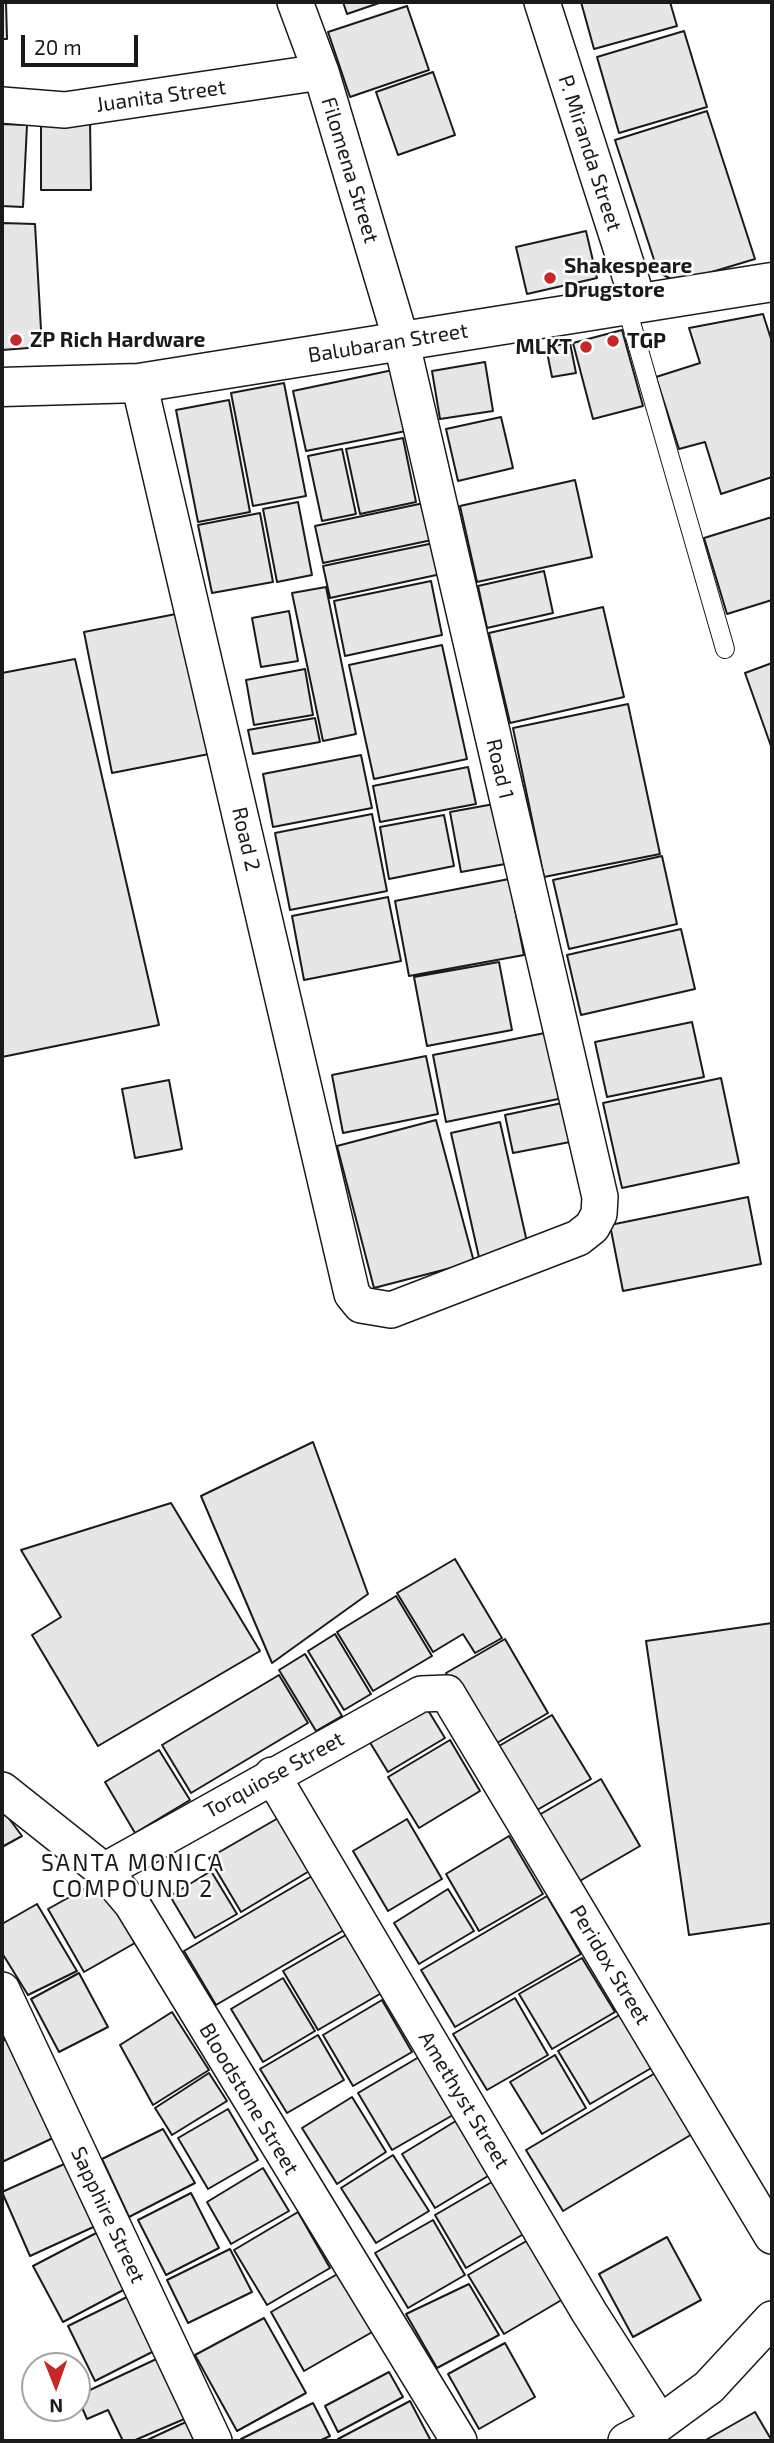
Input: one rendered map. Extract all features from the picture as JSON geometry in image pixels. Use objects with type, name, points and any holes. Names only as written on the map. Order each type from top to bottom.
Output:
[{"type":"street","name":"Filomena Street","points":[[295,2],[321,72],[401,341]]},
{"type":"street","name":"P. Miranda Street","points":[[542,2],[632,304]]},
{"type":"street","name":"Juanita Street","points":[[2,105],[65,110],[321,72]]},
{"type":"street","name":"Balubaran Street","points":[[2,387],[139,383],[772,282]]},
{"type":"street","name":"Road 1","points":[[352,1294],[361,1305],[391,1310],[578,1238],[592,1227],[598,1214],[600,1197],[401,341]]},
{"type":"street","name":"Road 2","points":[[139,383],[352,1294]]},
{"type":"street","name":"Torquiose Street","points":[[104,1871],[421,1694],[447,1693]]},
{"type":"street","name":"Peridox Street","points":[[447,1693],[772,2236]]},
{"type":"street","name":"Amethyst Street","points":[[272,1775],[589,2312],[660,2423]]},
{"type":"street","name":"Bloodstone Street","points":[[2,1790],[104,1871],[132,1904],[459,2441]]},
{"type":"street","name":"Sapphire Street","points":[[2,1990],[214,2441]]},
{"type":"street","points":[[626,2441],[660,2423],[709,2387],[772,2319]]},
{"type":"lane","points":[[632,304],[725,649]]},
{"type":"building","points":[[2,2],[6,2],[7,39],[2,39]]},
{"type":"building","points":[[343,2],[382,2],[347,14]]},
{"type":"building","points":[[581,2],[670,2],[677,26],[594,49]]},
{"type":"building","points":[[407,6],[429,70],[350,97],[328,32]]},
{"type":"building","points":[[684,31],[707,107],[619,133],[597,57]]},
{"type":"building","points":[[433,72],[455,135],[398,155],[376,92]]},
{"type":"building","points":[[707,111],[755,259],[705,274],[671,279],[658,272],[615,140]]},
{"type":"building","points":[[41,119],[90,119],[91,190],[41,190]]},
{"type":"building","points":[[2,124],[27,125],[23,207],[2,206]]},
{"type":"building","points":[[2,223],[35,224],[42,347],[2,350]]},
{"type":"building","points":[[586,231],[597,278],[527,294],[516,247]]},
{"type":"building","points":[[763,314],[772,342],[772,477],[721,494],[705,442],[679,449],[656,377],[700,363],[689,328]]},
{"type":"building","points":[[622,330],[643,406],[593,419],[573,343]]},
{"type":"building","points":[[570,343],[576,373],[552,377],[546,347]]},
{"type":"building","points":[[485,362],[493,411],[440,419],[432,371]]},
{"type":"building","points":[[393,370],[406,431],[306,451],[293,391]]},
{"type":"building","points":[[284,383],[306,496],[253,506],[231,393]]},
{"type":"building","points":[[229,400],[250,512],[198,522],[176,410]]},
{"type":"building","points":[[501,417],[513,468],[458,481],[446,429]]},
{"type":"building","points":[[403,438],[416,502],[360,514],[346,449]]},
{"type":"building","points":[[342,449],[356,514],[322,521],[308,456]]},
{"type":"building","points":[[575,480],[592,557],[477,582],[460,506]]},
{"type":"building","points":[[298,502],[312,575],[277,582],[263,509]]},
{"type":"building","points":[[424,503],[432,540],[323,563],[315,526]]},
{"type":"building","points":[[260,513],[273,582],[212,593],[198,525]]},
{"type":"building","points":[[772,517],[772,600],[727,614],[704,538]]},
{"type":"building","points":[[434,543],[441,574],[330,598],[323,566]]},
{"type":"building","points":[[544,571],[553,613],[487,628],[478,586]]},
{"type":"building","points":[[431,581],[442,635],[345,656],[334,601]]},
{"type":"building","points":[[326,587],[356,734],[323,741],[292,593]]},
{"type":"building","points":[[603,607],[624,697],[510,723],[489,633]]},
{"type":"building","points":[[289,611],[298,661],[261,667],[252,618]]},
{"type":"building","points":[[181,613],[209,754],[112,773],[84,632]]},
{"type":"building","points":[[442,645],[467,759],[374,779],[349,665]]},
{"type":"building","points":[[75,659],[159,1025],[2,1057],[2,673]]},
{"type":"building","points":[[772,663],[772,749],[745,673]]},
{"type":"building","points":[[305,669],[313,715],[254,725],[246,680]]},
{"type":"building","points":[[628,704],[660,854],[544,877],[513,728]]},
{"type":"building","points":[[315,718],[320,742],[253,754],[248,730]]},
{"type":"building","points":[[361,755],[372,808],[273,827],[263,774]]},
{"type":"building","points":[[468,767],[476,804],[380,822],[373,786]]},
{"type":"building","points":[[494,804],[505,864],[461,872],[450,812]]},
{"type":"building","points":[[372,814],[387,891],[290,910],[275,833]]},
{"type":"building","points":[[444,815],[454,866],[389,879],[380,827]]},
{"type":"building","points":[[662,856],[677,924],[569,949],[553,880]]},
{"type":"building","points":[[509,879],[524,955],[409,976],[395,901]]},
{"type":"building","points":[[388,897],[401,961],[304,980],[292,916]]},
{"type":"building","points":[[681,929],[695,989],[581,1015],[567,955]]},
{"type":"building","points":[[499,962],[512,1030],[427,1046],[414,977]]},
{"type":"building","points":[[692,1022],[704,1077],[607,1097],[595,1042]]},
{"type":"building","points":[[550,1032],[563,1098],[446,1122],[433,1055]]},
{"type":"building","points":[[426,1056],[438,1114],[343,1133],[332,1075]]},
{"type":"building","points":[[721,1078],[739,1163],[622,1188],[603,1103]]},
{"type":"building","points":[[169,1080],[182,1149],[135,1158],[122,1089]]},
{"type":"building","points":[[562,1103],[570,1142],[513,1153],[505,1115]]},
{"type":"building","points":[[436,1120],[474,1262],[374,1288],[337,1146]]},
{"type":"building","points":[[500,1122],[529,1251],[480,1262],[451,1133]]},
{"type":"building","points":[[748,1197],[761,1264],[623,1291],[610,1225]]},
{"type":"building","points":[[313,1442],[368,1594],[272,1663],[201,1496]]},
{"type":"building","points":[[171,1503],[260,1651],[98,1746],[32,1635],[61,1617],[21,1550]]},
{"type":"building","points":[[455,1559],[502,1638],[475,1653],[463,1634],[433,1652],[397,1593]]},
{"type":"building","points":[[396,1596],[432,1656],[373,1691],[337,1632]]},
{"type":"building","points":[[772,1623],[772,1923],[689,1935],[646,1641]]},
{"type":"building","points":[[335,1634],[371,1694],[344,1710],[308,1651]]},
{"type":"building","points":[[505,1639],[548,1713],[490,1747],[446,1673]]},
{"type":"building","points":[[305,1654],[342,1716],[316,1731],[279,1670]]},
{"type":"building","points":[[279,1675],[308,1723],[191,1793],[162,1745]]},
{"type":"building","points":[[423,1702],[445,1738],[388,1772],[366,1736]]},
{"type":"building","points":[[552,1715],[591,1779],[537,1810],[499,1746]]},
{"type":"building","points":[[450,1740],[480,1791],[419,1828],[388,1777]]},
{"type":"building","points":[[159,1750],[190,1800],[135,1833],[105,1782]]},
{"type":"building","points":[[601,1779],[640,1846],[578,1882],[539,1815]]},
{"type":"building","points":[[2,1809],[22,1836],[2,1847]]},
{"type":"building","points":[[280,1817],[311,1870],[241,1912],[209,1858]]},
{"type":"building","points":[[407,1819],[442,1879],[388,1911],[353,1851]]},
{"type":"building","points":[[509,1836],[543,1894],[479,1931],[446,1874]]},
{"type":"building","points":[[211,1871],[237,1914],[195,1938],[170,1896]]},
{"type":"building","points":[[312,1876],[344,1930],[216,2005],[184,1951]]},
{"type":"building","points":[[100,1880],[135,1943],[84,1972],[48,1909]]},
{"type":"building","points":[[448,1889],[474,1931],[419,1964],[394,1923]]},
{"type":"building","points":[[547,1896],[581,1954],[455,2027],[421,1970]]},
{"type":"building","points":[[37,1904],[77,1971],[28,1995],[2,1953],[2,1924]]},
{"type":"building","points":[[351,1932],[385,1991],[318,2030],[283,1971]]},
{"type":"building","points":[[582,1958],[615,2012],[552,2049],[519,1994]]},
{"type":"building","points":[[79,1973],[108,2027],[59,2052],[31,1999]]},
{"type":"building","points":[[283,1978],[315,2031],[263,2062],[231,2009]]},
{"type":"building","points":[[515,1998],[548,2055],[487,2090],[453,2034]]},
{"type":"building","points":[[382,2000],[412,2052],[353,2086],[323,2035]]},
{"type":"building","points":[[172,2012],[209,2070],[153,2105],[120,2045]]},
{"type":"building","points":[[621,2014],[653,2067],[590,2104],[558,2051]]},
{"type":"building","points":[[318,2035],[344,2080],[287,2113],[260,2069]]},
{"type":"building","points":[[7,2039],[53,2138],[2,2162],[2,2041]]},
{"type":"building","points":[[555,2055],[586,2108],[542,2134],[510,2082]]},
{"type":"building","points":[[419,2057],[453,2115],[392,2150],[358,2093]]},
{"type":"building","points":[[662,2069],[699,2130],[563,2211],[526,2150]]},
{"type":"building","points":[[209,2073],[227,2101],[172,2135],[155,2108]]},
{"type":"building","points":[[352,2097],[386,2152],[337,2184],[302,2128]]},
{"type":"building","points":[[228,2109],[258,2160],[208,2189],[178,2138]]},
{"type":"building","points":[[459,2119],[493,2173],[435,2208],[402,2154]]},
{"type":"building","points":[[163,2129],[195,2183],[129,2217],[102,2159]]},
{"type":"building","points":[[393,2155],[429,2211],[376,2243],[341,2188]]},
{"type":"building","points":[[71,2161],[100,2224],[30,2256],[2,2192]]},
{"type":"building","points":[[263,2168],[289,2211],[231,2244],[207,2202]]},
{"type":"building","points":[[497,2179],[527,2232],[466,2268],[435,2215]]},
{"type":"building","points":[[191,2193],[219,2248],[166,2275],[138,2220]]},
{"type":"building","points":[[298,2212],[330,2268],[267,2305],[234,2250]]},
{"type":"building","points":[[433,2220],[465,2275],[408,2308],[375,2253]]},
{"type":"building","points":[[100,2231],[129,2287],[63,2322],[33,2266]]},
{"type":"building","points":[[535,2236],[570,2295],[504,2334],[468,2275]]},
{"type":"building","points":[[667,2237],[701,2300],[633,2337],[599,2274]]},
{"type":"building","points":[[230,2249],[252,2292],[188,2323],[167,2280]]},
{"type":"building","points":[[341,2272],[374,2331],[304,2371],[271,2312]]},
{"type":"building","points":[[469,2284],[499,2335],[437,2368],[406,2314]]},
{"type":"building","points":[[131,2295],[158,2349],[95,2381],[91,2373],[91,2352],[81,2352],[68,2326]]},
{"type":"building","points":[[264,2318],[306,2393],[237,2431],[195,2355]]},
{"type":"building","points":[[505,2343],[535,2397],[479,2429],[448,2374]]},
{"type":"building","points":[[165,2355],[196,2414],[133,2441],[123,2441],[108,2410],[91,2417],[91,2389]]},
{"type":"building","points":[[389,2372],[403,2397],[338,2432],[325,2406]]},
{"type":"building","points":[[410,2401],[431,2441],[339,2441],[338,2439]]},
{"type":"building","points":[[313,2403],[330,2436],[319,2441],[242,2441],[241,2439]]},
{"type":"building","points":[[755,2412],[772,2441],[704,2441]]},
{"type":"building","points":[[188,2421],[198,2441],[145,2441]]},
{"type":"place","name":"Shakespeare Drugstore","points":[[550,278]]},
{"type":"place","name":"ZP Rich Hardware","points":[[16,340]]},
{"type":"place","name":"TGP","points":[[613,341]]},
{"type":"place","name":"MLKT","points":[[586,347]]},
{"type":"district","name":"SANTA MONICA COMPOUND 2","points":[[133,1876]]}]
